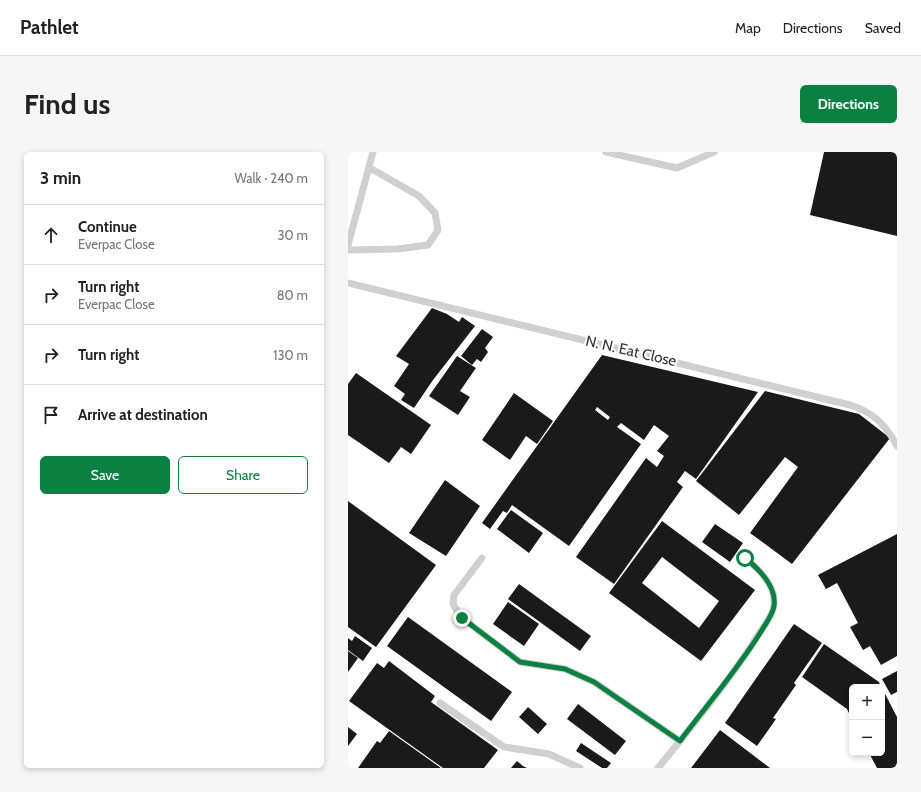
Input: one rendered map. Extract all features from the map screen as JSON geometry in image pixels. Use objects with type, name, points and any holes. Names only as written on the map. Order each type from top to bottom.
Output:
[{"type":"lane","points":[[348,245],[370,168],[373,152]]},
{"type":"lane","points":[[606,152],[677,168],[714,152]]},
{"type":"lane","points":[[348,250],[398,249],[428,246],[438,230],[435,213],[420,196],[370,168]]},
{"type":"lane","name":"N. N. Eat Close","points":[[348,283],[850,405],[863,409],[880,420],[897,446]]},
{"type":"lane","points":[[482,558],[454,595],[453,604],[462,618],[520,662],[565,669],[594,682],[680,741]]},
{"type":"lane","points":[[658,768],[754,642],[768,620],[774,606],[774,596],[763,575],[745,558]]},
{"type":"lane","points":[[440,702],[504,747],[549,754],[580,768]]},
{"type":"building","points":[[824,152],[897,152],[897,236],[810,215]]},
{"type":"building","points":[[432,308],[447,314],[459,322],[462,317],[475,326],[433,380],[414,408],[401,400],[405,394],[394,386],[409,364],[396,356]]},
{"type":"building","points":[[482,329],[493,337],[485,348],[488,352],[481,362],[477,359],[472,365],[461,356]]},
{"type":"building","points":[[602,355],[758,392],[696,479],[685,471],[677,482],[683,487],[614,584],[576,557],[646,458],[657,467],[664,456],[657,451],[669,436],[654,425],[644,440],[621,423],[617,427],[641,444],[569,546],[512,505],[507,513],[503,511],[490,529],[482,523]],"holes":[[[597,407],[610,417],[608,420],[595,410]]]},
{"type":"building","points":[[457,356],[476,368],[460,391],[470,397],[458,415],[429,396]]},
{"type":"building","points":[[356,373],[431,425],[411,454],[401,447],[389,463],[348,435],[348,384]]},
{"type":"building","points":[[765,391],[859,414],[890,438],[792,564],[750,533],[798,467],[785,457],[739,515],[696,481]]},
{"type":"building","points":[[514,393],[553,421],[537,444],[526,436],[510,460],[482,440]]},
{"type":"building","points":[[445,480],[480,506],[446,556],[409,533]]},
{"type":"building","points":[[348,501],[436,565],[376,647],[348,627]]},
{"type":"building","points":[[511,510],[543,533],[529,553],[497,529]]},
{"type":"building","points":[[662,521],[755,590],[701,661],[609,593]],"holes":[[[662,557],[719,601],[699,628],[642,583]]]},
{"type":"building","points":[[715,524],[743,543],[730,562],[702,542]]},
{"type":"building","points":[[897,534],[897,656],[881,665],[870,646],[863,650],[850,627],[858,623],[837,583],[826,589],[818,575]]},
{"type":"building","points":[[519,584],[591,636],[580,651],[508,599]]},
{"type":"building","points":[[508,602],[539,624],[524,646],[493,624]]},
{"type":"building","points":[[408,617],[512,692],[491,721],[387,646]]},
{"type":"building","points":[[794,624],[822,643],[794,683],[796,685],[773,718],[776,719],[757,746],[725,723]]},
{"type":"building","points":[[355,636],[372,648],[363,661],[348,650],[348,638],[352,641]]},
{"type":"building","points":[[824,644],[880,684],[849,684],[849,713],[847,709],[802,677]]},
{"type":"building","points":[[348,651],[358,658],[348,672]]},
{"type":"building","points":[[389,661],[435,696],[431,702],[498,750],[484,768],[443,768],[349,701],[377,663],[384,668]]},
{"type":"building","points":[[897,671],[897,692],[891,695],[882,679]]},
{"type":"building","points":[[885,694],[897,717],[897,768],[877,768],[871,756],[885,756]]},
{"type":"building","points":[[578,704],[626,741],[615,755],[567,719]]},
{"type":"building","points":[[528,707],[547,724],[538,734],[519,717]]},
{"type":"building","points":[[348,727],[357,734],[348,746]]},
{"type":"building","points":[[720,730],[770,768],[691,768]]},
{"type":"building","points":[[389,731],[441,768],[358,768],[377,741],[380,743]]},
{"type":"building","points":[[581,743],[611,763],[607,768],[602,768],[576,751]]},
{"type":"building","points":[[517,761],[523,766],[527,768],[511,768]]},
{"type":"route","points":[[462,618],[520,662],[565,669],[594,682],[680,741],[743,658],[768,620],[774,606],[774,596],[770,586],[756,566],[745,558]]}]
